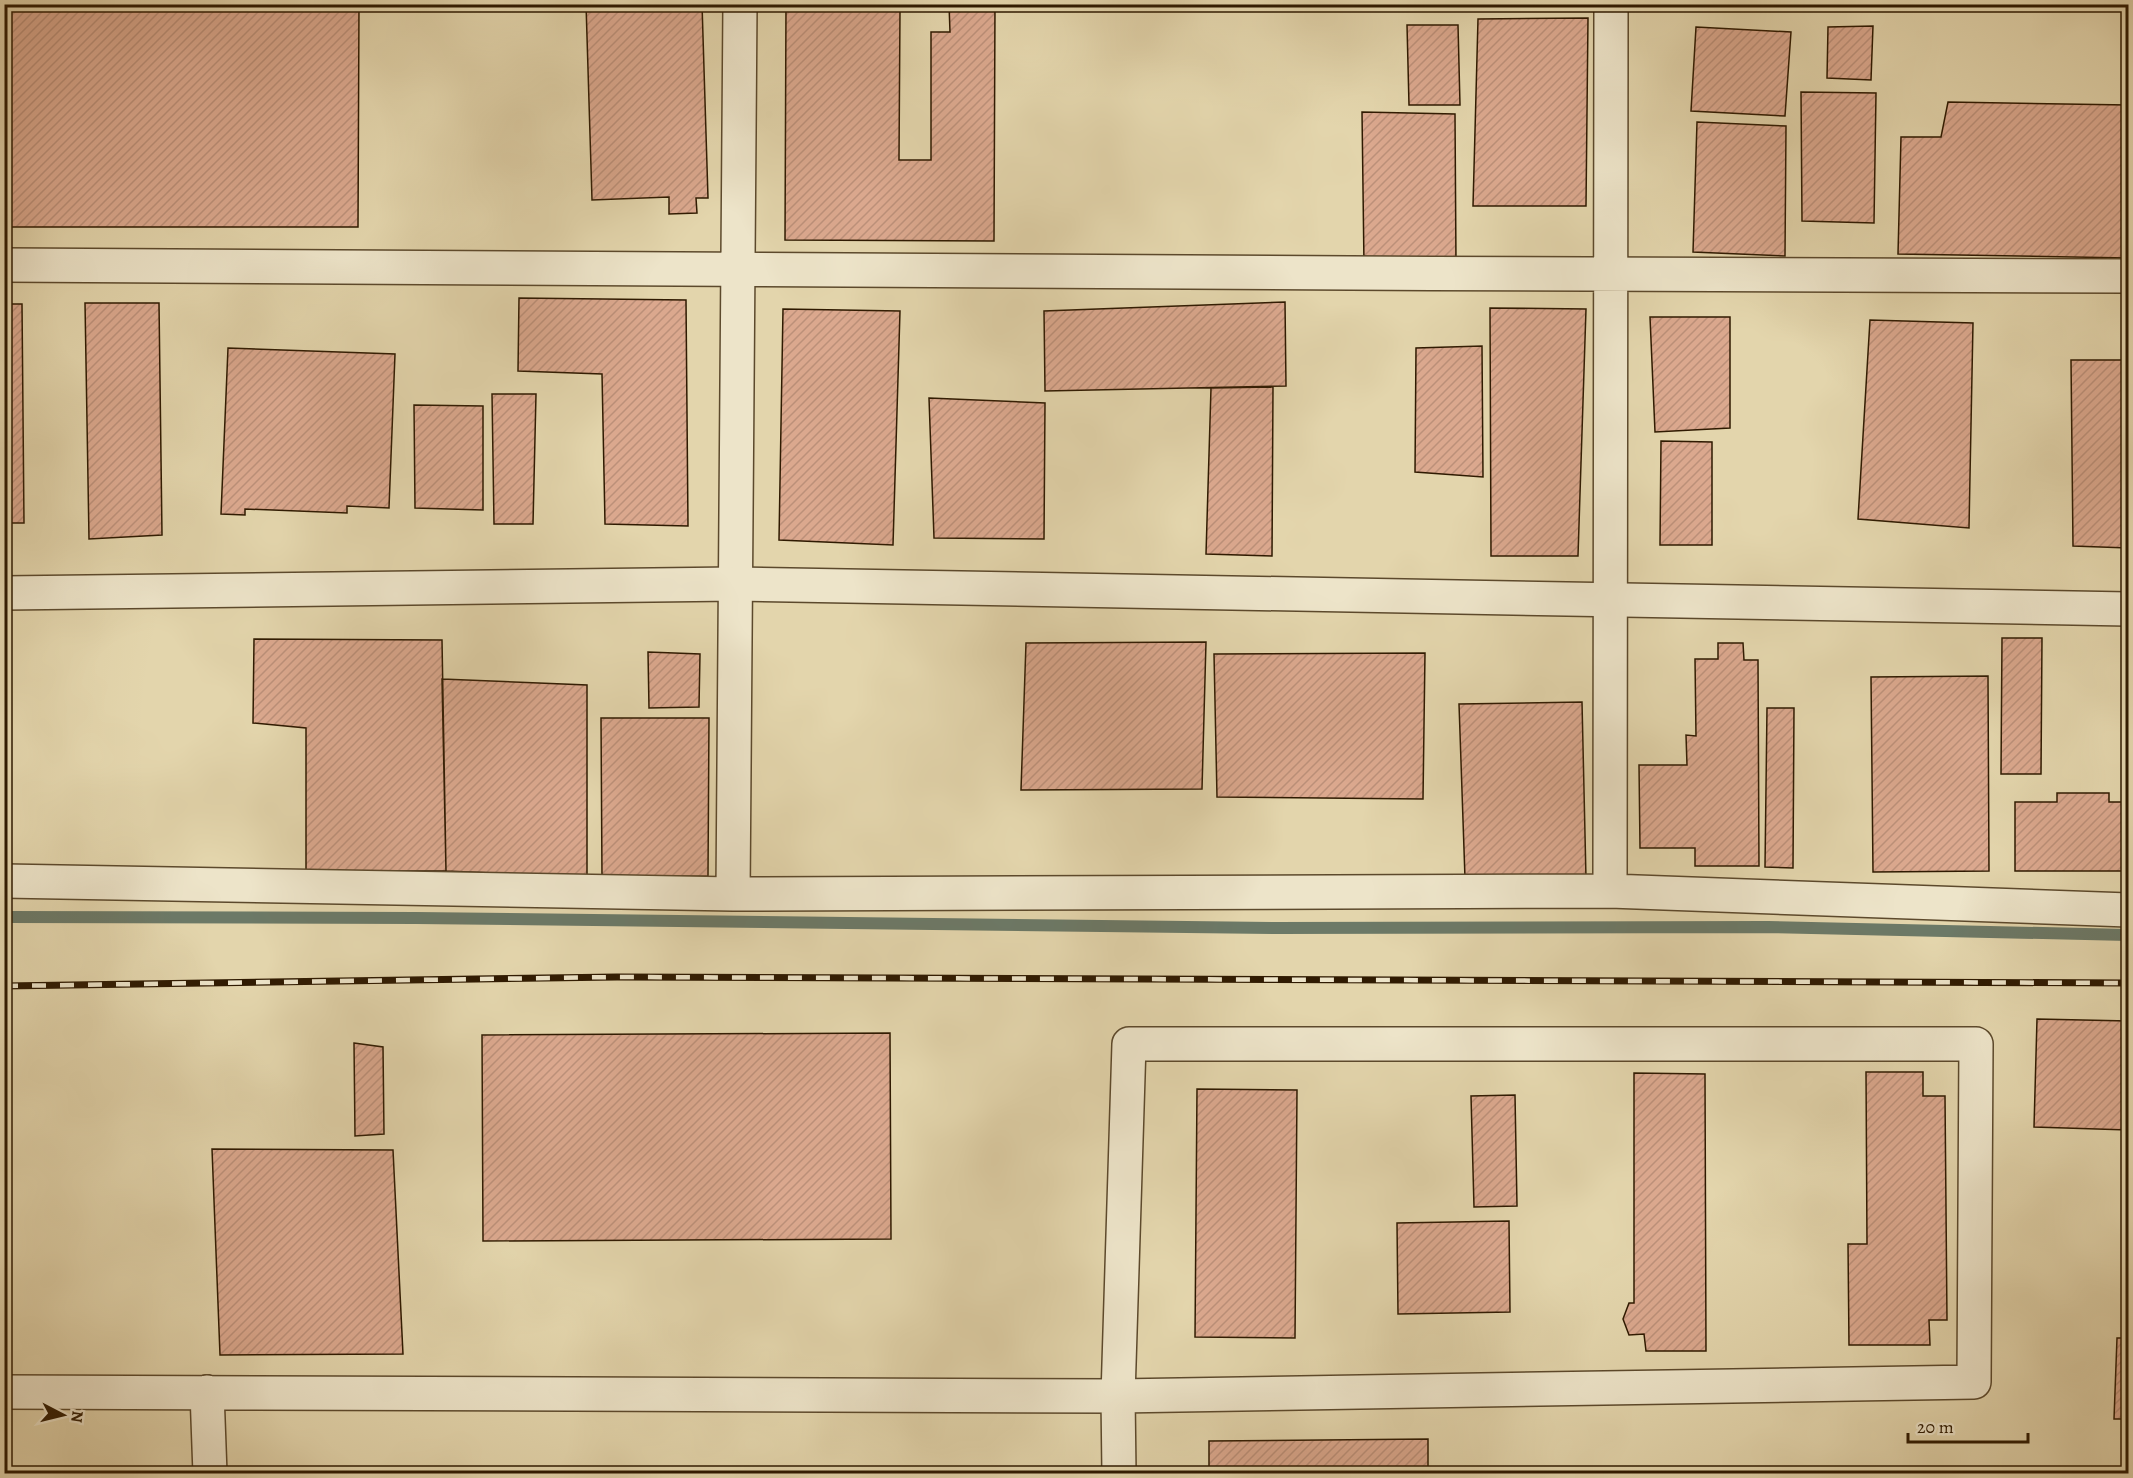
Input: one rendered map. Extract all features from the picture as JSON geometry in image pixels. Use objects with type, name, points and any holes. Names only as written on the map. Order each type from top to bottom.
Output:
[{"type":"street","points":[[733,894],[740,4]]},
{"type":"street","points":[[1610,891],[1611,4]]},
{"type":"street","points":[[4,265],[739,268],[1612,276],[2128,276]]},
{"type":"street","points":[[4,593],[735,584],[2128,609]]},
{"type":"street","points":[[4,881],[733,894],[1610,891],[2128,910]]},
{"type":"street","points":[[4,1392],[1118,1396],[1974,1382],[1976,1044],[1129,1044],[1118,1396],[1119,1473]]},
{"type":"street","points":[[207,1392],[210,1473]]},
{"type":"building","points":[[4,4],[359,4],[358,227],[4,227]]},
{"type":"building","points":[[586,4],[702,4],[708,198],[696,198],[697,213],[669,214],[669,197],[592,200]]},
{"type":"building","points":[[786,4],[859,4],[859,10],[900,10],[899,160],[931,160],[931,32],[950,32],[949,4],[995,4],[994,241],[785,240]]},
{"type":"building","points":[[1588,18],[1586,206],[1473,206],[1478,19]]},
{"type":"building","points":[[1407,25],[1458,25],[1460,105],[1409,105]]},
{"type":"building","points":[[1873,26],[1871,80],[1827,78],[1828,27]]},
{"type":"building","points":[[1696,27],[1791,32],[1785,116],[1691,111]]},
{"type":"building","points":[[1801,92],[1876,93],[1874,223],[1802,221]]},
{"type":"building","points":[[1948,102],[2128,105],[2128,258],[1898,254],[1901,137],[1941,137]]},
{"type":"building","points":[[1362,112],[1455,114],[1456,264],[1364,265]]},
{"type":"building","points":[[1697,122],[1786,126],[1785,256],[1693,252]]},
{"type":"building","points":[[519,298],[686,300],[688,526],[605,524],[602,374],[518,371]]},
{"type":"building","points":[[1285,302],[1286,386],[1045,391],[1044,311]]},
{"type":"building","points":[[85,303],[159,303],[162,535],[89,539]]},
{"type":"building","points":[[4,304],[22,304],[24,523],[4,523]]},
{"type":"building","points":[[1490,308],[1586,309],[1578,556],[1491,556]]},
{"type":"building","points":[[783,309],[900,311],[893,545],[779,540]]},
{"type":"building","points":[[1650,317],[1730,317],[1730,428],[1655,432]]},
{"type":"building","points":[[1870,320],[1973,323],[1969,528],[1858,519]]},
{"type":"building","points":[[1482,346],[1483,477],[1415,472],[1416,348]]},
{"type":"building","points":[[228,348],[395,354],[389,508],[347,506],[347,513],[245,509],[245,515],[221,514]]},
{"type":"building","points":[[2071,360],[2128,360],[2128,548],[2073,546]]},
{"type":"building","points":[[1273,387],[1272,556],[1206,554],[1211,388]]},
{"type":"building","points":[[492,394],[536,394],[533,524],[494,524]]},
{"type":"building","points":[[929,398],[1045,403],[1044,539],[934,538]]},
{"type":"building","points":[[414,405],[483,406],[483,510],[415,508]]},
{"type":"building","points":[[1661,441],[1712,442],[1712,545],[1660,545]]},
{"type":"building","points":[[2002,638],[2042,638],[2041,774],[2001,774]]},
{"type":"building","points":[[254,639],[442,640],[446,871],[306,871],[306,728],[253,723]]},
{"type":"building","points":[[1206,642],[1202,789],[1021,790],[1026,643]]},
{"type":"building","points":[[1718,643],[1743,643],[1744,660],[1758,660],[1759,866],[1695,866],[1695,848],[1640,848],[1639,765],[1687,765],[1686,735],[1696,736],[1695,659],[1718,659]]},
{"type":"building","points":[[648,652],[700,654],[699,707],[649,708]]},
{"type":"building","points":[[1425,653],[1423,799],[1217,797],[1214,654]]},
{"type":"building","points":[[1988,676],[1989,871],[1873,872],[1871,677]]},
{"type":"building","points":[[442,679],[587,685],[587,877],[446,871]]},
{"type":"building","points":[[1582,702],[1586,878],[1465,878],[1459,704]]},
{"type":"building","points":[[1767,708],[1794,708],[1793,868],[1765,867]]},
{"type":"building","points":[[601,718],[709,718],[708,876],[602,877]]},
{"type":"building","points":[[2057,793],[2109,793],[2109,802],[2128,802],[2128,871],[2015,871],[2015,802],[2057,802]]},
{"type":"building","points":[[2037,1019],[2128,1021],[2128,1130],[2034,1127]]},
{"type":"building","points":[[890,1033],[891,1239],[483,1241],[482,1035]]},
{"type":"building","points":[[354,1043],[383,1047],[384,1134],[355,1136]]},
{"type":"building","points":[[1866,1072],[1923,1072],[1923,1096],[1945,1096],[1947,1320],[1929,1320],[1930,1345],[1849,1345],[1848,1244],[1867,1244]]},
{"type":"building","points":[[1634,1073],[1705,1074],[1706,1351],[1646,1351],[1644,1334],[1629,1335],[1623,1319],[1629,1303],[1634,1303]]},
{"type":"building","points":[[1197,1089],[1297,1090],[1295,1338],[1195,1337]]},
{"type":"building","points":[[1515,1095],[1517,1206],[1474,1207],[1471,1096]]},
{"type":"building","points":[[212,1149],[393,1150],[403,1354],[220,1355]]},
{"type":"building","points":[[1509,1221],[1510,1312],[1398,1314],[1397,1223]]},
{"type":"building","points":[[2117,1338],[2128,1338],[2128,1419],[2114,1419]]},
{"type":"building","points":[[1428,1439],[1428,1474],[1209,1474],[1209,1441]]},
{"type":"waterway","points":[[4,917],[416,918],[1275,928],[1768,927],[2128,935]]},
{"type":"railway","points":[[4,986],[617,977],[2128,983]]}]
